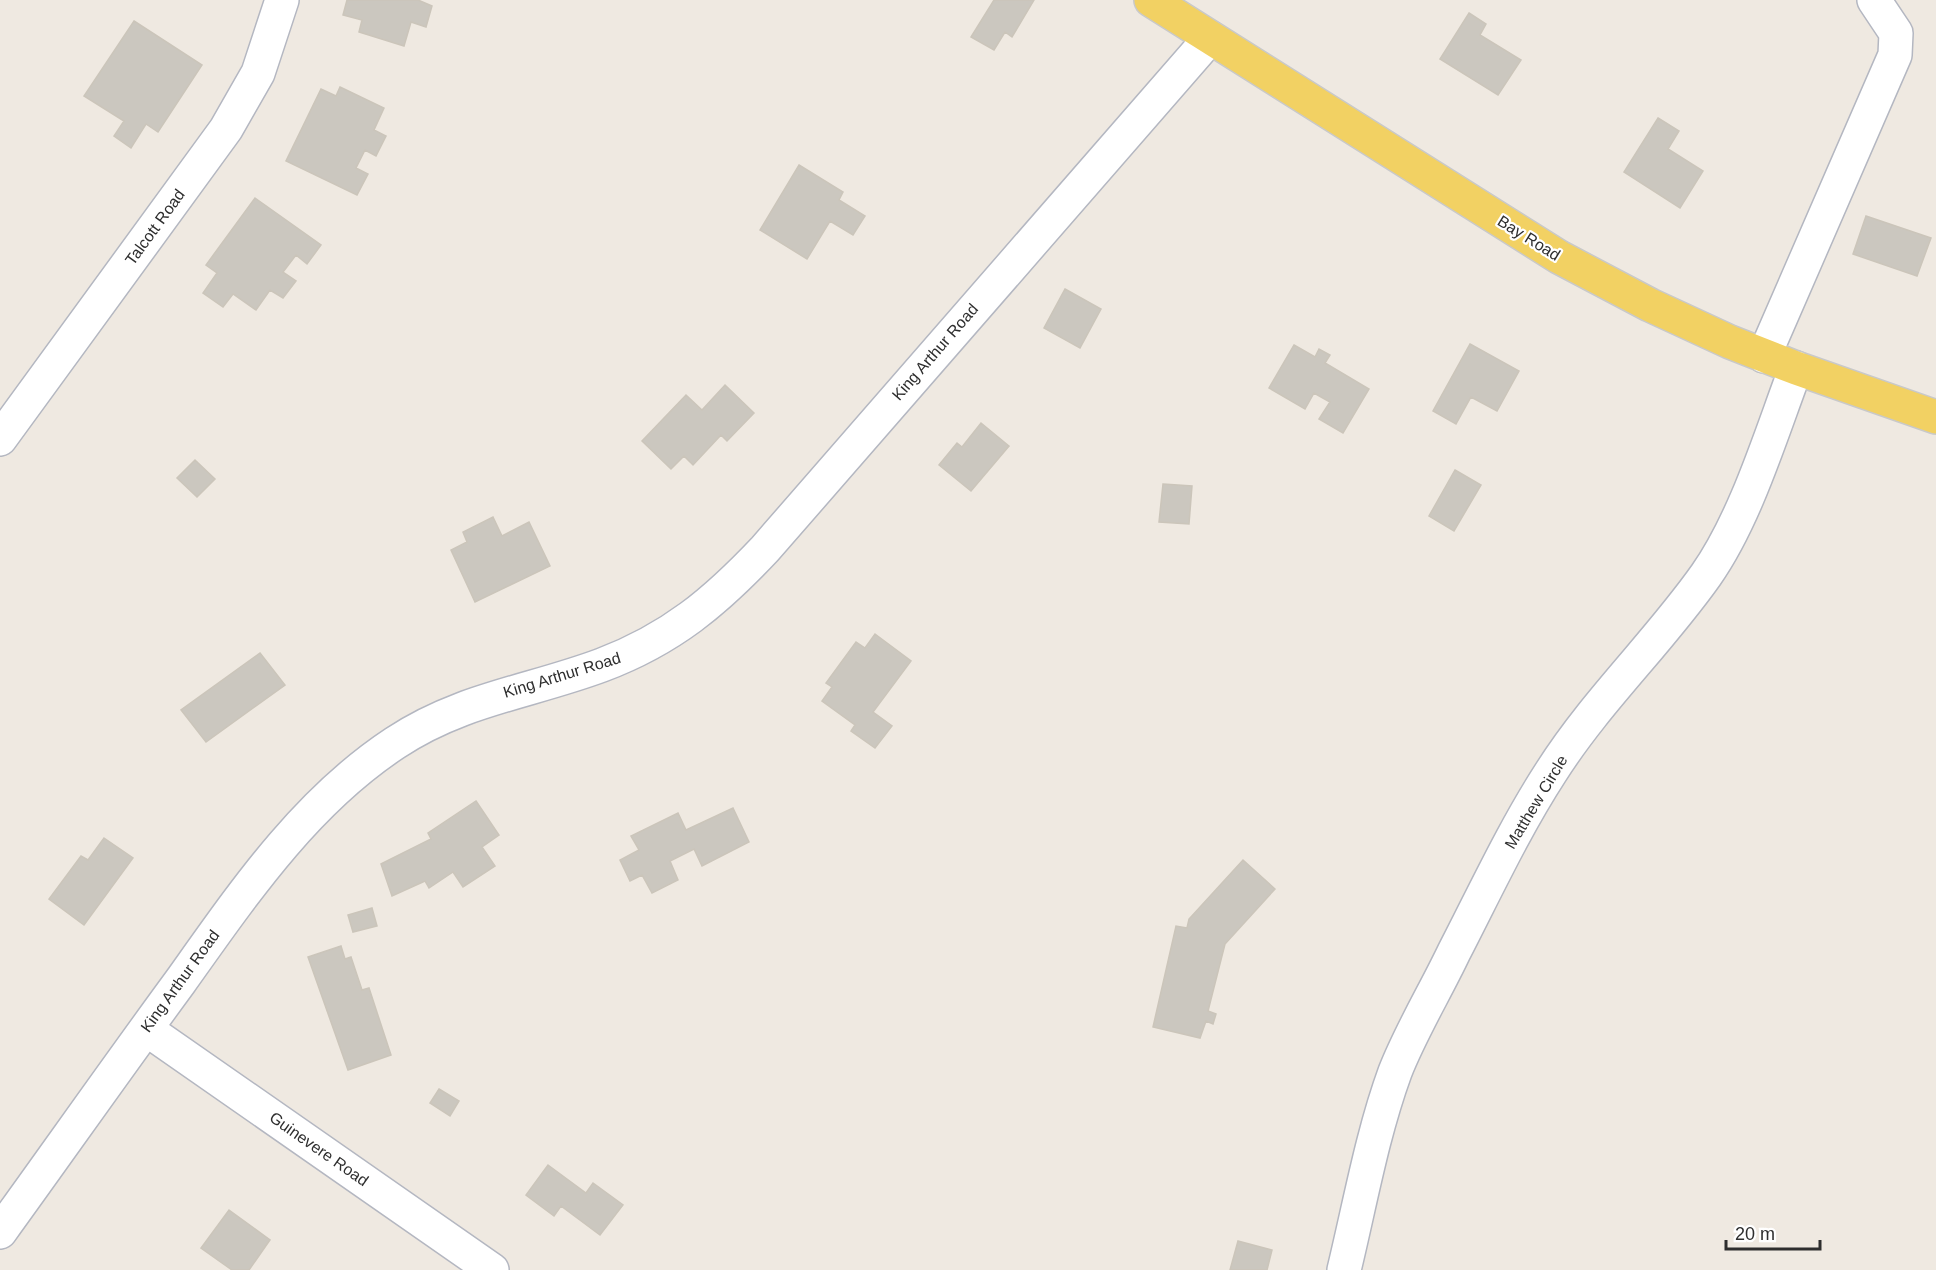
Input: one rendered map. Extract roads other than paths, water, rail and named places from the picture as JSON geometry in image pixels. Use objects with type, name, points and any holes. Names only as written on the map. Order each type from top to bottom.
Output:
[{"type":"main road","name":"Bay Road","points":[[1151,0],[1559,257],[1681,320],[1764,356],[1936,417]]},
{"type":"street","name":"Talcott Road","points":[[0,439],[226,129],[258,73],[282,0]]},
{"type":"street","points":[[1764,356],[1894,55],[1896,33],[1874,0]]},
{"type":"street","name":"King Arthur Road","points":[[0,1232],[255,877],[310,815],[366,764],[423,725],[508,692],[601,665],[646,646],[681,626],[723,591],[765,549],[1210,38]]},
{"type":"street","name":"Matthew Circle","points":[[1344,1270],[1382,1114],[1396,1071],[1421,1019],[1520,823],[1552,770],[1587,720],[1659,637],[1708,572],[1748,497],[1796,368]]},
{"type":"street","name":"Guinevere Road","points":[[146,1029],[492,1270]]}]
